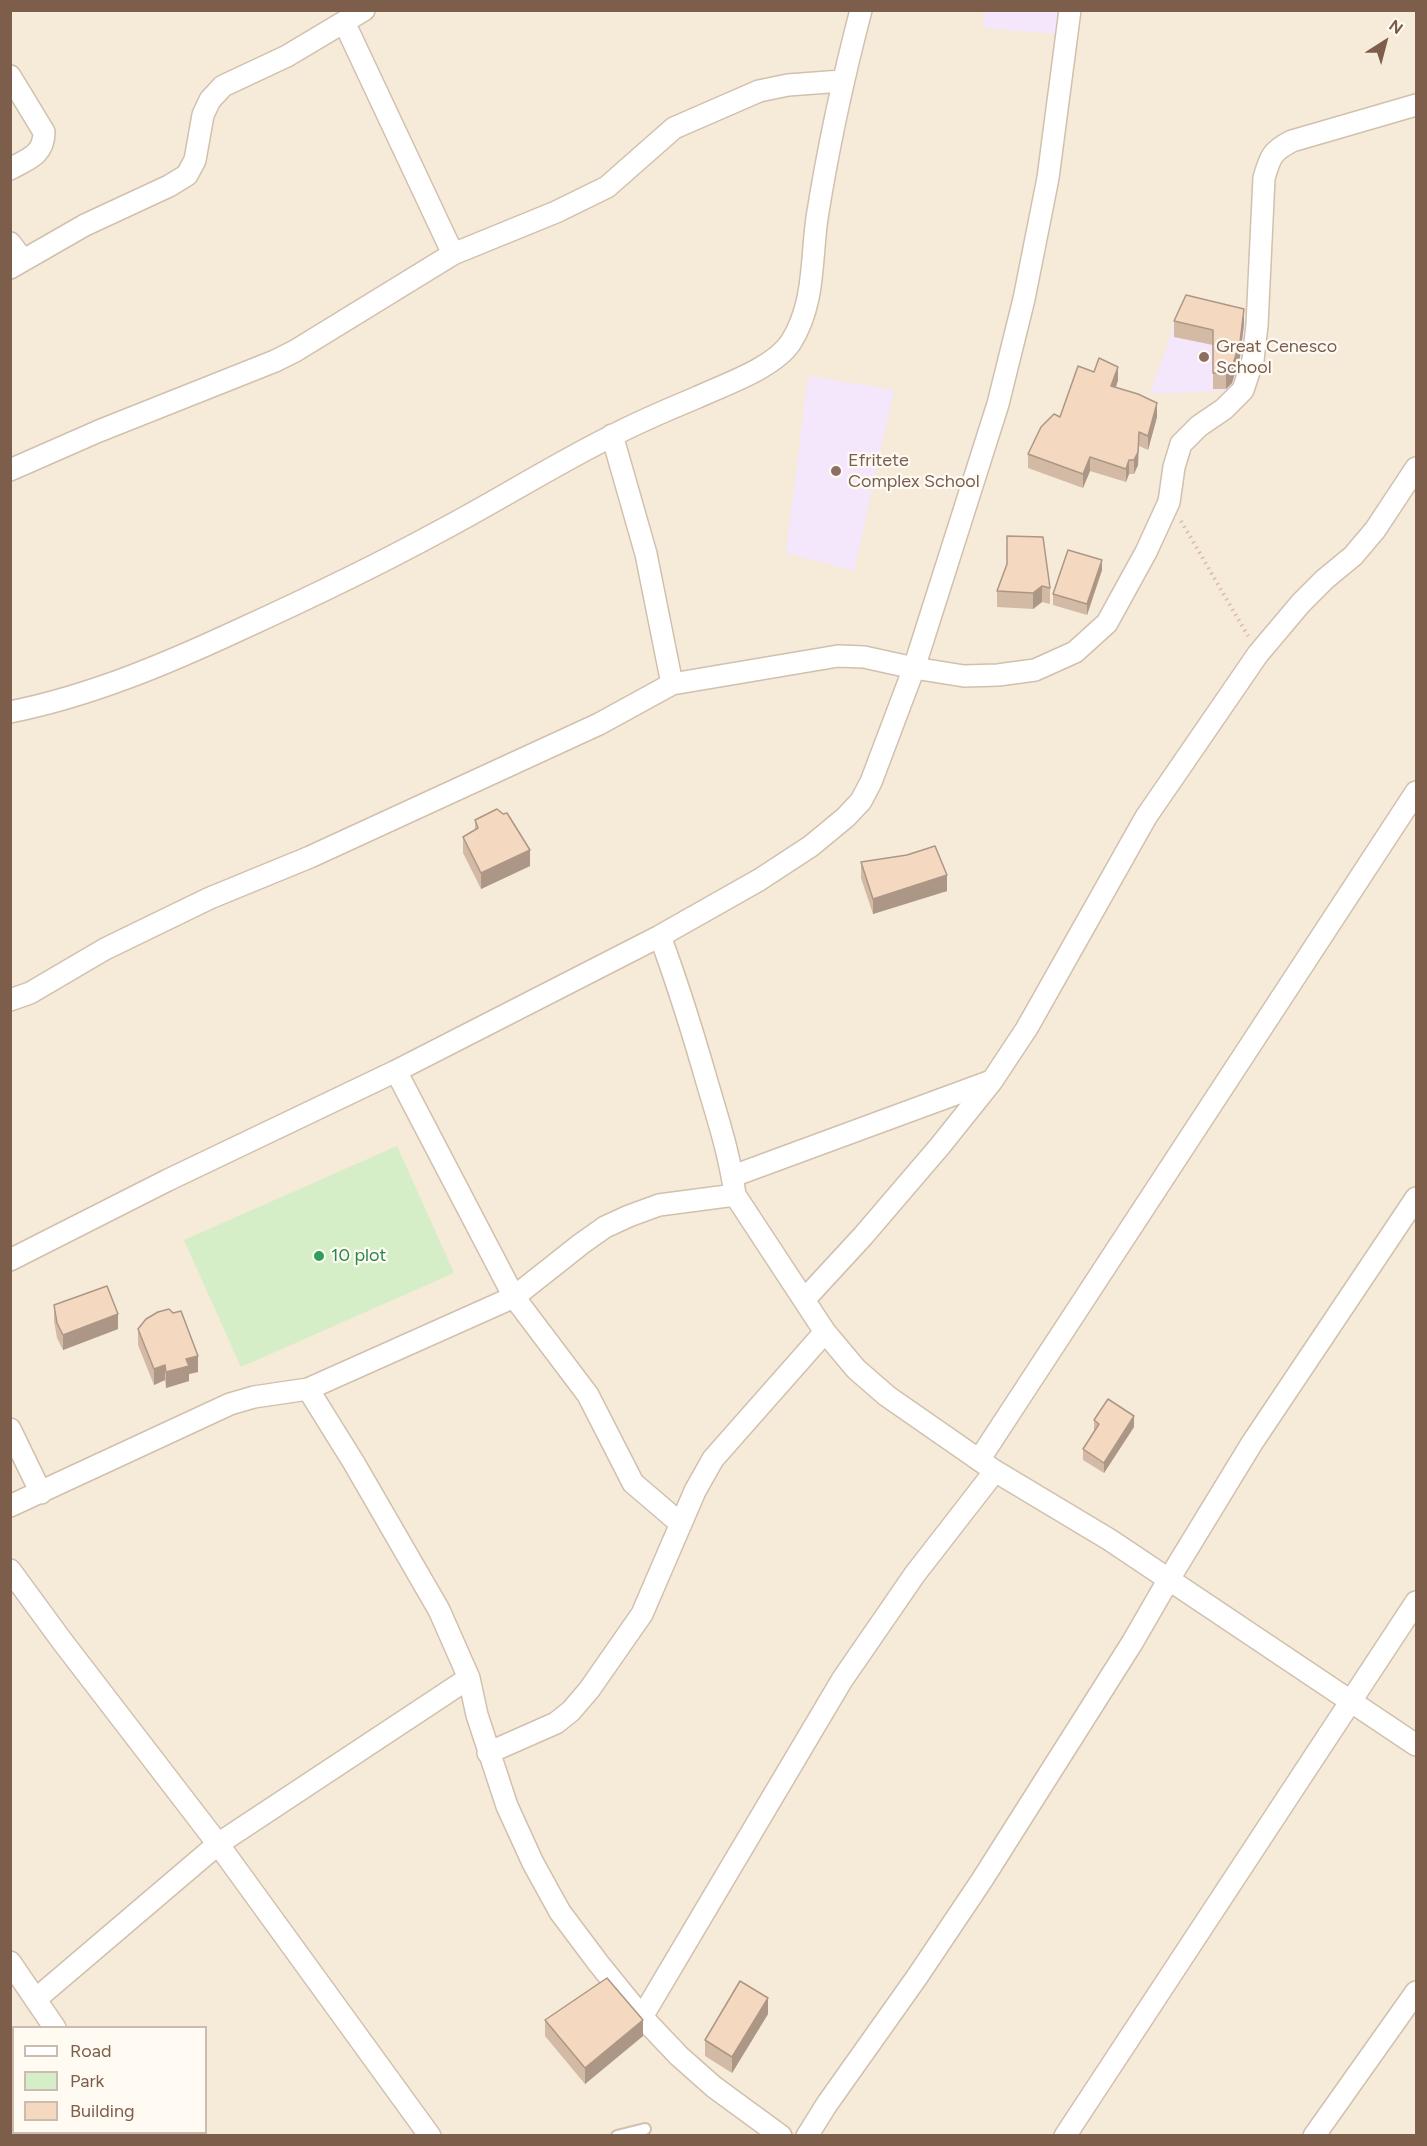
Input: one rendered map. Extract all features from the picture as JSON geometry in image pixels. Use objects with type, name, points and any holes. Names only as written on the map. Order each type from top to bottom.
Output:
[{"type":"street","points":[[15,257],[170,186],[187,175],[195,160],[203,115],[210,100],[223,86],[286,56],[364,10]]},
{"type":"street","points":[[10,711],[78,694],[200,648],[352,577],[442,530],[612,435],[753,372],[776,357],[790,343],[803,315],[811,288],[817,221],[842,81],[861,10]]},
{"type":"street","points":[[10,1260],[168,1180],[396,1071],[660,936],[759,880],[811,846],[846,817],[861,801],[871,782],[914,668],[998,404],[1024,299],[1048,178],[1070,10]]},
{"type":"street","points":[[344,22],[453,254]]},
{"type":"street","points":[[10,76],[44,132],[44,142],[37,153],[10,169]]},
{"type":"street","points":[[10,470],[295,351],[453,254],[556,212],[607,187],[674,128],[736,99],[788,85],[842,81]]},
{"type":"street","points":[[10,1000],[30,993],[105,949],[210,898],[310,857],[598,724],[672,684],[838,656],[864,657],[964,676],[998,675],[1035,670],[1076,652],[1107,623],[1146,552],[1169,502],[1174,467],[1181,444],[1199,426],[1224,409],[1243,390],[1253,360],[1264,178],[1270,158],[1278,148],[1292,141],[1416,105]]},
{"type":"street","points":[[612,435],[646,554],[672,684]]},
{"type":"street","points":[[804,1299],[863,1236],[992,1081],[1027,1028],[1146,817],[1258,654],[1301,603],[1353,556],[1375,530],[1416,468]]},
{"type":"street","points":[[642,2017],[842,1680],[987,1466],[1416,792]]},
{"type":"street","points":[[660,936],[694,1035],[734,1186],[825,1332],[856,1369],[886,1395],[987,1466],[1070,1514],[1416,1745]]},
{"type":"street","points":[[396,1071],[514,1297],[588,1395],[633,1483],[681,1524]]},
{"type":"street","points":[[10,1506],[230,1404],[254,1397],[308,1389],[514,1297],[605,1227],[659,1205],[734,1186],[992,1081]]},
{"type":"street","points":[[807,2136],[982,1880],[1132,1644],[1252,1443],[1416,1198]]},
{"type":"street","points":[[488,1753],[556,1723],[571,1711],[589,1690],[642,1614],[695,1491],[713,1459],[825,1332]]},
{"type":"street","points":[[308,1389],[354,1463],[439,1610],[470,1678],[477,1715],[507,1806],[533,1863],[560,1912],[642,2017],[679,2056],[714,2087],[782,2136]]},
{"type":"street","points":[[10,1429],[41,1493]]},
{"type":"street","points":[[10,1570],[68,1650],[218,1844],[430,2136]]},
{"type":"street","points":[[1065,2136],[1416,1602]]},
{"type":"street","points":[[36,1999],[218,1844],[470,1678]]},
{"type":"street","points":[[10,1962],[54,2026]]},
{"type":"street","points":[[1314,2136],[1416,1992]]},
{"type":"lane","points":[[617,2136],[645,2129]]},
{"type":"path","points":[[1169,502],[1258,654]]},
{"type":"shaded area","points":[[11,11],[1416,11],[1416,2135],[11,2136]]},
{"type":"shaded area","points":[[984,11],[1060,11],[1057,34],[983,28]]},
{"type":"shaded area","name":"Great Cenesco School","points":[[1181,306],[1252,324],[1239,390],[1150,394]]},
{"type":"shaded area","name":"Efritete Complex School","points":[[808,376],[894,390],[854,571],[786,553]]},
{"type":"green space","name":"10 plot","points":[[397,1146],[454,1273],[241,1367],[184,1240]]},
{"type":"building","points":[[1186,295],[1244,309],[1240,342],[1232,367],[1226,373],[1213,373],[1213,330],[1174,321]]},
{"type":"building","points":[[1099,358],[1118,367],[1111,386],[1138,394],[1157,403],[1148,436],[1139,432],[1138,452],[1134,460],[1129,460],[1126,469],[1090,457],[1083,474],[1028,454],[1041,427],[1054,414],[1060,417],[1078,366],[1094,372]]},
{"type":"building","points":[[1007,536],[1043,537],[1050,588],[1042,586],[1033,593],[997,591],[1007,564]]},
{"type":"building","points":[[1068,550],[1102,560],[1087,604],[1053,594]]},
{"type":"building","points":[[497,809],[503,814],[507,813],[530,850],[481,873],[463,837],[478,828],[475,820]]},
{"type":"building","points":[[935,846],[947,875],[873,899],[861,862],[907,855]]},
{"type":"building","points":[[107,1286],[118,1314],[63,1335],[57,1323],[54,1305]]},
{"type":"building","points":[[169,1309],[173,1313],[181,1311],[198,1356],[186,1359],[189,1366],[166,1372],[165,1365],[154,1369],[138,1329],[146,1319]]},
{"type":"building","points":[[1108,1399],[1134,1416],[1104,1463],[1083,1449],[1099,1424],[1094,1420]]},
{"type":"building","points":[[607,1978],[643,2020],[585,2068],[545,2020]]},
{"type":"building","points":[[740,1981],[768,1998],[732,2057],[705,2040]]},
{"type":"place","name":"Great Cenesco School","points":[[1204,357]]},
{"type":"place","name":"Efritete Complex School","points":[[836,471]]},
{"type":"place","name":"10 plot","points":[[319,1256]]}]
